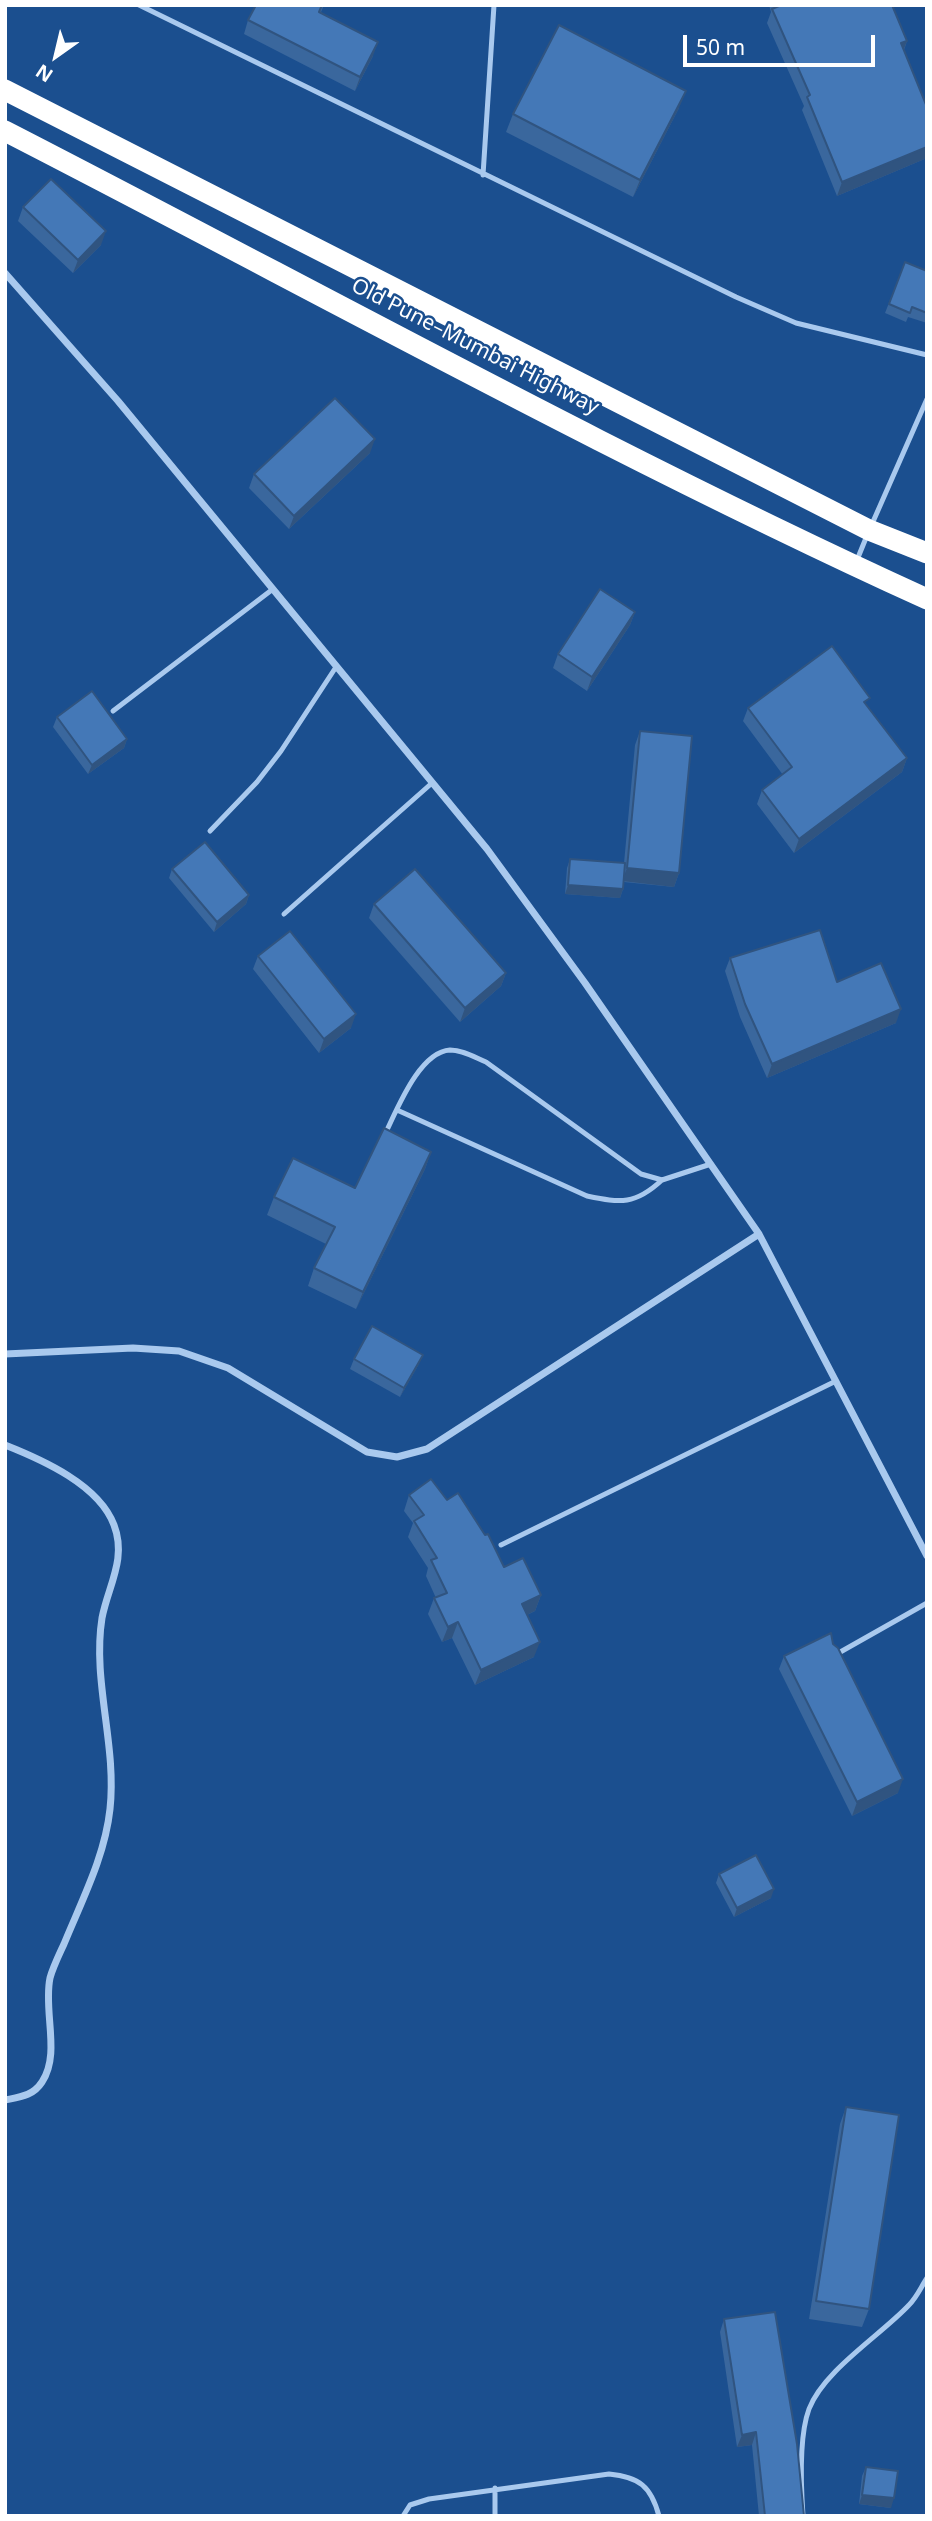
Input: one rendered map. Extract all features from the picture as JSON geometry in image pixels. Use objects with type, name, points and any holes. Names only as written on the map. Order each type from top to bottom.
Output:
[{"type":"highway","name":"Old Pune–Mumbai Highway","points":[[5,90],[869,530],[927,553]]},
{"type":"highway","name":"Old Pune–Mumbai Highway","points":[[5,131],[482,380],[855,566],[927,599]]},
{"type":"street","points":[[5,272],[118,401],[487,849],[577,972],[759,1234],[927,1556]]},
{"type":"street","points":[[5,1354],[132,1348],[179,1351],[228,1368],[367,1452],[397,1457],[427,1449],[759,1234]]},
{"type":"street","points":[[5,1446],[48,1465],[79,1484],[95,1498],[114,1524],[120,1554],[102,1617],[100,1664],[110,1808],[100,1858],[50,1977],[46,2013],[51,2060],[42,2082],[30,2094],[5,2100]]},
{"type":"lane","points":[[139,5],[483,175],[796,323],[927,355]]},
{"type":"lane","points":[[483,175],[494,5]]},
{"type":"lane","points":[[855,566],[927,399]]},
{"type":"lane","points":[[113,711],[273,589]]},
{"type":"lane","points":[[210,831],[273,761],[337,667]]},
{"type":"lane","points":[[284,914],[432,783]]},
{"type":"lane","points":[[382,1139],[416,1075],[429,1059],[447,1050],[464,1052],[486,1062],[641,1174],[662,1180]]},
{"type":"lane","points":[[397,1110],[587,1196],[615,1202],[646,1195],[662,1180],[711,1164]]},
{"type":"lane","points":[[501,1545],[836,1381]]},
{"type":"lane","points":[[833,1656],[927,1603]]},
{"type":"lane","points":[[803,2516],[802,2494],[809,2409],[820,2390],[839,2370],[912,2302],[927,2278]]},
{"type":"lane","points":[[403,2516],[410,2505],[429,2499],[609,2474],[629,2476],[644,2482],[654,2498],[659,2516]]},
{"type":"lane","points":[[495,2488],[495,2516]]},
{"type":"building","points":[[256,5],[322,5],[319,12],[378,42],[360,77],[248,20]]},
{"type":"building","points":[[779,5],[892,5],[907,41],[901,43],[927,107],[927,147],[842,182],[807,97],[810,95],[772,9]]},
{"type":"building","points":[[559,25],[686,91],[640,180],[513,114]]},
{"type":"building","points":[[51,179],[106,231],[78,260],[23,207]]},
{"type":"building","points":[[905,262],[927,271],[927,313],[912,307],[910,313],[889,304]]},
{"type":"building","points":[[335,398],[375,439],[294,516],[254,474]]},
{"type":"building","points":[[600,589],[635,612],[592,677],[558,654]]},
{"type":"building","points":[[832,646],[870,698],[864,702],[907,758],[799,839],[762,790],[792,767],[748,708]]},
{"type":"building","points":[[92,691],[127,739],[92,765],[57,717]]},
{"type":"building","points":[[640,731],[692,736],[679,873],[627,868]]},
{"type":"building","points":[[205,842],[249,895],[217,922],[172,869]]},
{"type":"building","points":[[570,859],[625,863],[623,889],[568,885]]},
{"type":"building","points":[[415,869],[506,973],[465,1008],[374,904]]},
{"type":"building","points":[[820,930],[837,982],[881,963],[901,1009],[772,1064],[745,1004],[730,958]]},
{"type":"building","points":[[290,931],[356,1014],[324,1039],[258,956]]},
{"type":"building","points":[[384,1128],[431,1152],[363,1292],[314,1268],[335,1227],[274,1197],[293,1158],[355,1188]]},
{"type":"building","points":[[372,1326],[423,1355],[404,1388],[354,1359]]},
{"type":"building","points":[[431,1479],[447,1500],[458,1493],[485,1535],[488,1534],[504,1567],[523,1558],[541,1595],[522,1604],[540,1642],[481,1670],[458,1622],[448,1627],[434,1598],[447,1593],[431,1560],[437,1558],[414,1521],[424,1515],[409,1495]]},
{"type":"building","points":[[831,1633],[833,1644],[838,1648],[903,1779],[857,1802],[784,1656]]},
{"type":"building","points":[[756,1855],[774,1889],[737,1908],[719,1874]]},
{"type":"building","points":[[846,2107],[899,2115],[869,2309],[816,2301]]},
{"type":"building","points":[[775,2312],[797,2444],[804,2516],[765,2516],[756,2432],[742,2435],[724,2319]]},
{"type":"building","points":[[866,2467],[898,2471],[894,2498],[862,2495]]}]
